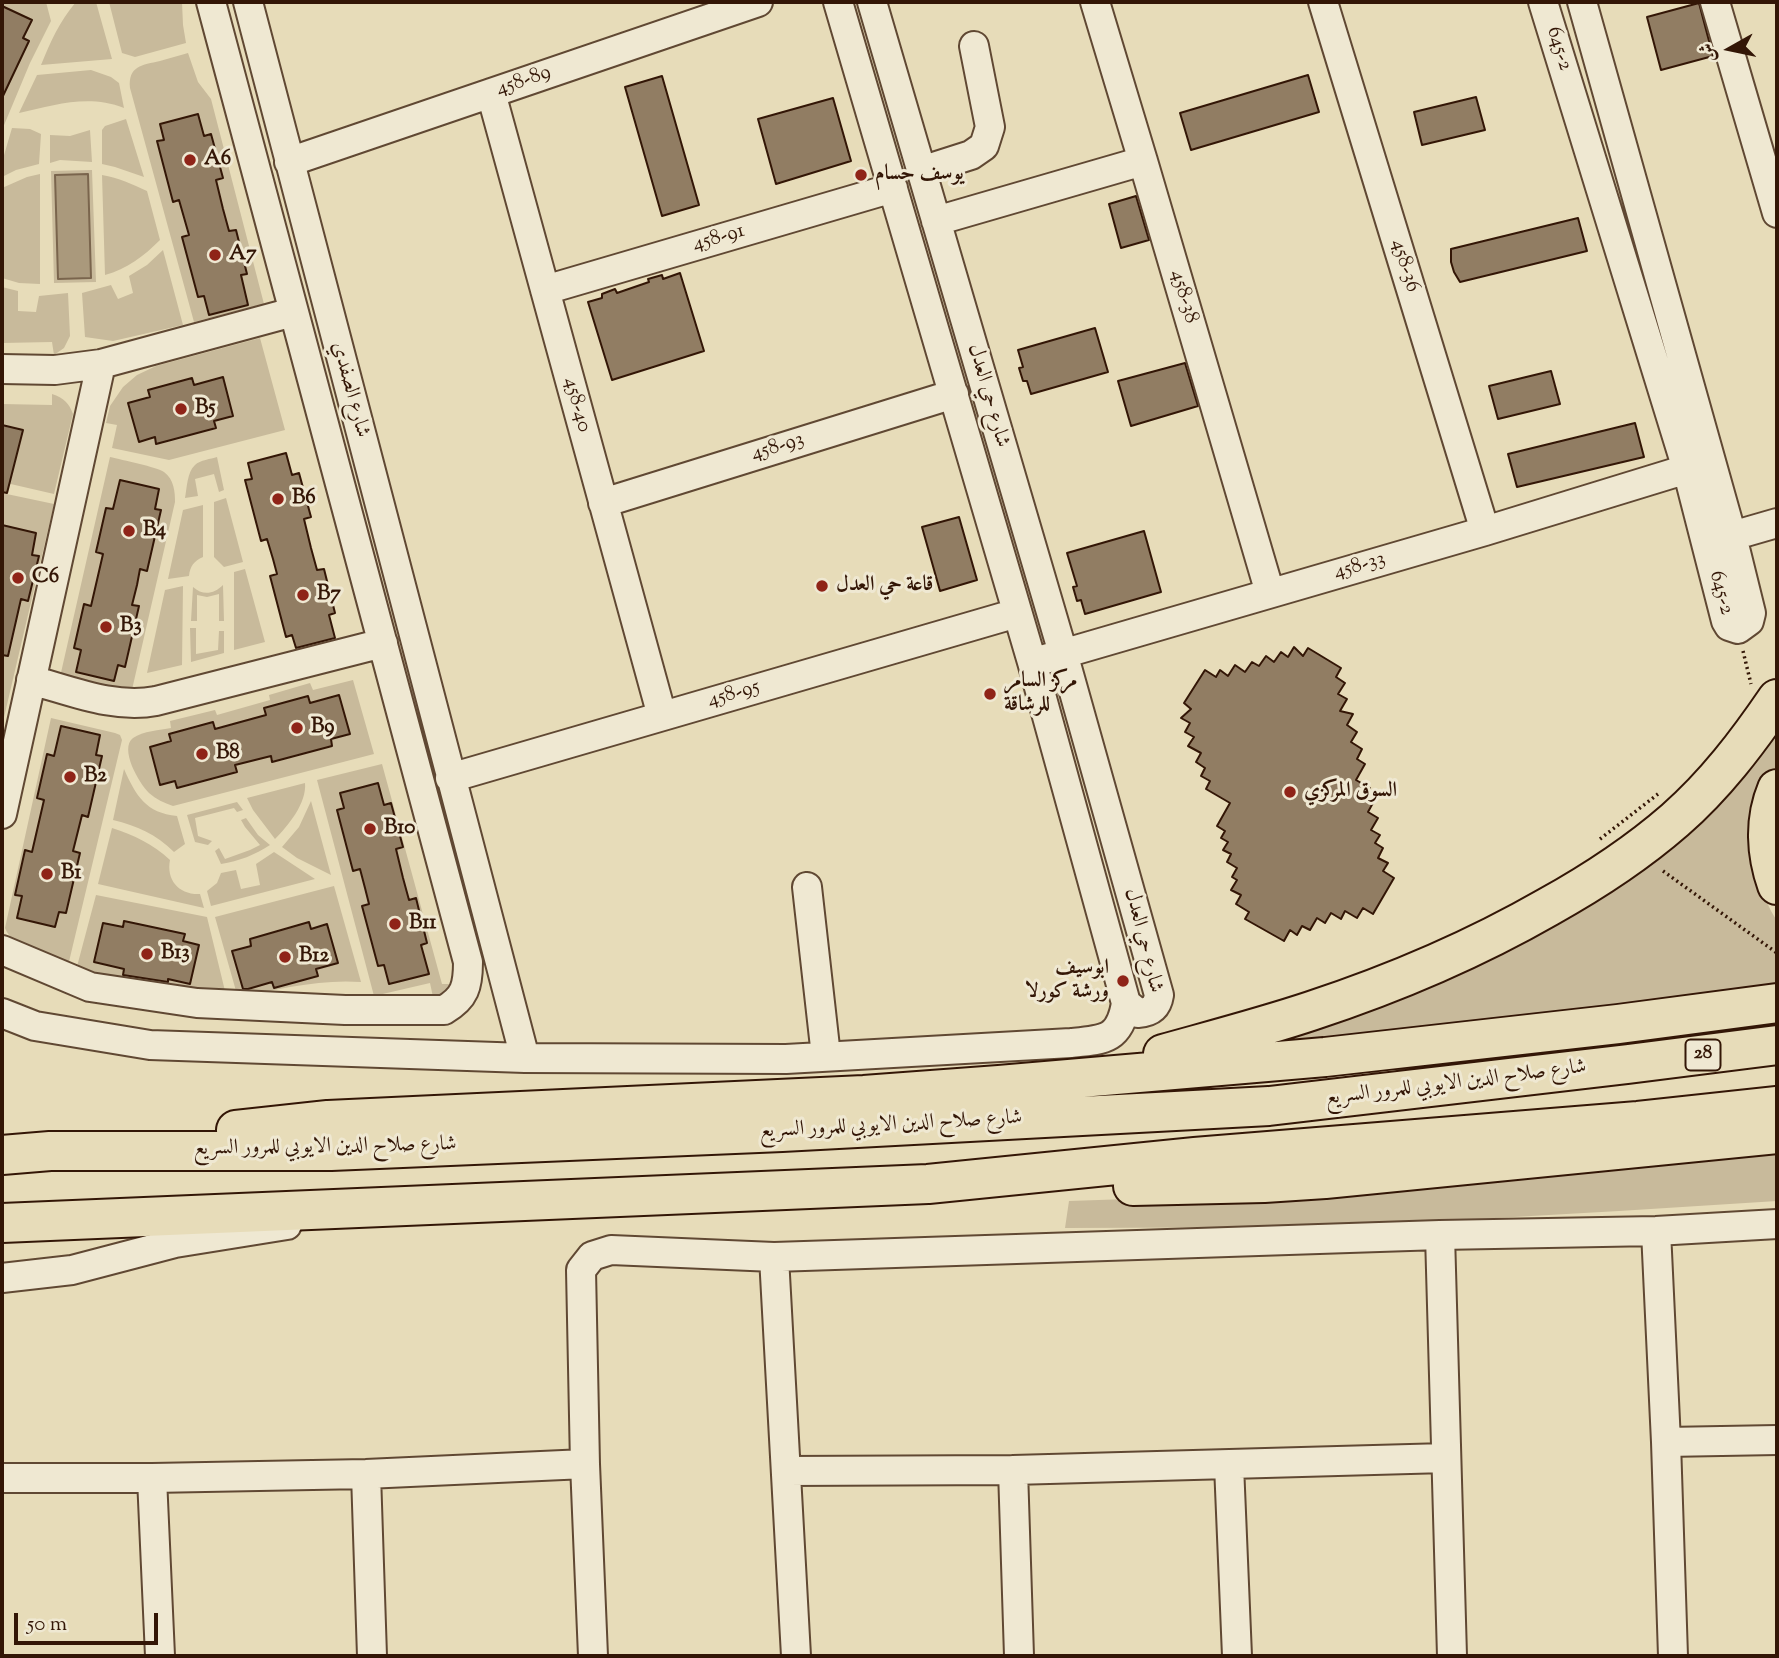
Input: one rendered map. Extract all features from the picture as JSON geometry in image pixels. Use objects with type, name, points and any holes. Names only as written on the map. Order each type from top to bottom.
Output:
[{"type":"highway","points":[[999,1085],[1078,1068],[1164,1054],[1296,1016],[1366,992],[1470,948],[1586,886],[1675,820],[1735,757],[1765,696]]},
{"type":"highway","points":[[1777,789],[1769,816],[1768,832],[1770,863],[1777,885]]},
{"type":"highway","points":[[50,1151],[328,1120],[864,1095],[999,1085],[1325,1057],[1777,1003]]},
{"type":"highway","name":"شارع صلاح الدين الايوبي للمرور السريع","points":[[2,1154],[50,1151],[331,1151],[768,1133],[1255,1107],[1777,1045]]},
{"type":"highway","points":[[928,1184],[1195,1157],[1638,1121],[1777,1106]]},
{"type":"highway","points":[[2,1223],[928,1184],[1120,1186],[1264,1183],[1777,1134]]},
{"type":"street","name":"458-89","points":[[289,162],[758,2]]},
{"type":"street","name":"شارع حي العدل","points":[[838,2],[1032,662],[1126,1003],[1138,1013],[1149,1012],[1157,1005],[1159,995],[1063,653],[872,2]]},
{"type":"street","name":"458-38","points":[[1095,2],[1270,593]]},
{"type":"street","name":"458-36","points":[[1323,2],[1485,531]]},
{"type":"street","name":"645-2","points":[[1543,2],[1699,479],[1732,536],[1751,613],[1749,621],[1738,629],[1729,626],[1727,621],[1699,479],[1587,3]]},
{"type":"street","points":[[1715,2],[1777,214]]},
{"type":"street","points":[[2,950],[90,987],[197,1003],[345,1010],[444,1010],[456,1004],[466,988],[468,962],[213,12],[249,7]]},
{"type":"street","name":"شارع الصفدي","points":[[249,7],[525,1058]]},
{"type":"street","points":[[224,53],[258,42]]},
{"type":"street","points":[[921,171],[971,156],[984,146],[990,127],[974,46]]},
{"type":"street","name":"458-40","points":[[491,93],[662,716]]},
{"type":"street","points":[[936,221],[1143,161]]},
{"type":"street","name":"458-91","points":[[545,290],[893,188]]},
{"type":"street","points":[[2,369],[55,370],[101,364],[293,312]]},
{"type":"street","points":[[2,814],[101,364]]},
{"type":"street","name":"458-93","points":[[603,503],[954,394]]},
{"type":"street","name":"458-33","points":[[1032,662],[1485,531],[1699,479]]},
{"type":"street","points":[[1732,536],[1777,523]]},
{"type":"street","name":"458-95","points":[[450,778],[1017,613]]},
{"type":"street","points":[[31,680],[123,704],[138,705],[383,643]]},
{"type":"street","points":[[807,887],[826,1056]]},
{"type":"street","points":[[2,1013],[35,1026],[150,1045],[525,1058],[786,1059],[1104,1040],[1119,1025],[1126,1003]]},
{"type":"street","points":[[858,1055],[864,1095]]},
{"type":"street","points":[[3,1278],[72,1270],[175,1242],[301,1223],[338,1210]]},
{"type":"street","points":[[593,1656],[581,1270],[592,1256],[611,1250],[774,1257],[1440,1235],[1656,1231],[1777,1224]]},
{"type":"street","points":[[1656,1231],[1673,1656]]},
{"type":"street","points":[[1440,1235],[1452,1656]]},
{"type":"street","points":[[774,1257],[796,1656]]},
{"type":"street","points":[[1666,1442],[1777,1440]]},
{"type":"street","points":[[786,1471],[1013,1470],[1446,1458]]},
{"type":"street","points":[[2,1478],[366,1474],[585,1464]]},
{"type":"street","points":[[1229,1465],[1237,1656]]},
{"type":"street","points":[[1013,1470],[1019,1656]]},
{"type":"street","points":[[366,1474],[372,1656]]},
{"type":"street","points":[[152,1478],[160,1656]]},
{"type":"path","points":[[1738,629],[1765,696]]},
{"type":"path","points":[[1598,841],[1662,791]]},
{"type":"path","points":[[1662,871],[1777,953]]},
{"type":"shaded area","points":[[2,2],[46,2],[51,21],[2,130]]},
{"type":"shaded area","points":[[76,2],[96,2],[112,59],[41,65],[60,24]]},
{"type":"shaded area","points":[[109,2],[182,2],[186,43],[135,57],[122,53]]},
{"type":"shaded area","points":[[188,53],[198,82],[211,99],[264,304],[194,322],[130,88],[131,75],[138,68]]},
{"type":"shaded area","points":[[91,70],[119,83],[124,108],[84,101],[19,113],[37,75]]},
{"type":"shaded area","points":[[126,119],[144,177],[102,164],[102,130],[105,126]]},
{"type":"shaded area","points":[[12,128],[30,129],[41,134],[39,164],[2,177],[2,162]]},
{"type":"shaded area","points":[[90,130],[92,162],[60,160],[50,163],[50,135],[70,136]]},
{"type":"shaded area","points":[[92,170],[96,282],[54,283],[51,171]]},
{"type":"shaded area","points":[[40,174],[40,284],[19,283],[2,278],[2,188]]},
{"type":"shaded area","points":[[88,174],[91,278],[58,279],[55,175]]},
{"type":"shaded area","points":[[102,175],[147,191],[160,240],[135,261],[105,275]]},
{"type":"shaded area","points":[[163,250],[183,325],[113,341],[85,337],[82,293],[111,285],[118,299],[133,293],[129,276],[147,265]]},
{"type":"shaded area","points":[[2,287],[18,291],[18,311],[36,312],[39,296],[68,293],[70,336],[64,348],[54,355],[52,342],[2,343]]},
{"type":"shaded area","points":[[260,338],[285,430],[169,460],[112,448],[117,425],[106,423],[110,406],[123,387],[137,375],[156,366]]},
{"type":"shaded area","points":[[52,394],[66,401],[73,414],[54,494],[2,482],[2,404],[52,405]]},
{"type":"shaded area","points":[[110,457],[164,472],[172,482],[175,494],[131,694],[60,677]]},
{"type":"shaded area","points":[[217,457],[224,490],[219,492],[214,474],[195,479],[198,496],[185,498],[192,468],[200,462]]},
{"type":"shaded area","points":[[2,493],[54,504],[2,726]]},
{"type":"shaded area","points":[[226,498],[243,562],[224,567],[214,557],[214,502]]},
{"type":"shaded area","points":[[203,505],[203,557],[193,564],[189,576],[168,579],[183,510]]},
{"type":"shaded area","points":[[245,569],[265,642],[234,650],[234,572]]},
{"type":"shaded area","points":[[223,585],[224,621],[219,621],[219,594],[207,597],[197,595],[197,621],[191,621],[193,587],[208,593]]},
{"type":"shaded area","points":[[183,586],[182,665],[147,673],[165,590]]},
{"type":"shaded area","points":[[190,628],[196,628],[196,654],[218,650],[219,631],[224,631],[224,653],[191,662]]},
{"type":"shaded area","points":[[353,680],[374,754],[173,806],[149,793],[140,782],[129,758],[129,743],[133,738],[147,732],[171,728],[170,721],[215,710],[217,715],[270,700],[269,695],[310,683],[313,690]]},
{"type":"shaded area","points":[[51,718],[115,733],[120,735],[122,740],[67,970],[23,948],[5,928]]},
{"type":"shaded area","points":[[1777,718],[1777,764],[1768,780],[1761,890],[1777,921],[1777,986],[1215,1053],[1468,963]]},
{"type":"shaded area","points":[[382,764],[442,984],[449,984],[446,991],[433,997],[430,983],[374,996],[317,780]]},
{"type":"shaded area","points":[[124,769],[143,802],[157,811],[177,816],[185,844],[174,852],[146,832],[113,820]]},
{"type":"shaded area","points":[[305,783],[300,806],[275,839],[247,798]]},
{"type":"shaded area","points":[[311,801],[331,875],[297,858],[282,847],[299,827]]},
{"type":"shaded area","points":[[237,802],[243,810],[237,812],[234,808],[195,818],[198,836],[212,841],[208,845],[195,842],[187,815]]},
{"type":"shaded area","points":[[246,818],[258,835],[270,845],[247,857],[221,864],[215,851],[219,848],[225,859],[260,845],[241,820]]},
{"type":"shaded area","points":[[112,828],[143,841],[164,854],[170,860],[172,880],[186,892],[200,894],[204,908],[98,884]]},
{"type":"shaded area","points":[[274,852],[315,879],[211,906],[207,891],[217,883],[221,873],[236,870],[241,889],[260,885],[256,864]]},
{"type":"shaded area","points":[[334,886],[361,982],[315,983],[238,998],[215,917]]},
{"type":"shaded area","points":[[96,895],[207,917],[225,991],[177,989],[75,974]]},
{"type":"shaded area","points":[[1777,1150],[1777,1201],[1338,1227],[1065,1228],[1069,1201],[1187,1197]]},
{"type":"building","points":[[1699,3],[1713,56],[1661,70],[1647,17]]},
{"type":"building","points":[[2,6],[32,20],[23,38],[29,41],[2,98]]},
{"type":"building","points":[[1308,75],[1319,112],[1191,150],[1180,113]]},
{"type":"building","points":[[662,76],[699,205],[662,216],[625,87]]},
{"type":"building","points":[[1476,97],[1485,130],[1422,145],[1414,112]]},
{"type":"building","points":[[833,98],[851,161],[776,184],[758,119]]},
{"type":"building","points":[[198,114],[204,136],[211,134],[223,178],[216,180],[223,209],[229,231],[236,230],[247,274],[241,275],[248,305],[209,315],[204,296],[198,297],[182,237],[189,235],[179,200],[173,202],[157,141],[164,140],[160,124]]},
{"type":"building","points":[[1136,196],[1149,240],[1121,248],[1109,204]]},
{"type":"building","points":[[1578,218],[1587,251],[1460,282],[1454,272],[1451,249]]},
{"type":"building","points":[[680,273],[704,351],[612,380],[588,302],[602,298],[602,294],[615,289],[617,293],[649,282],[648,279],[662,275],[663,279]]},
{"type":"building","points":[[1095,328],[1108,372],[1031,394],[1019,368],[1023,367],[1018,350]]},
{"type":"building","points":[[1185,363],[1198,406],[1131,426],[1118,381]]},
{"type":"building","points":[[1551,371],[1560,404],[1498,419],[1489,386]]},
{"type":"building","name":"B5","points":[[223,377],[233,416],[214,421],[216,428],[156,444],[155,437],[139,442],[128,403],[150,397],[148,390],[192,378],[194,385]]},
{"type":"building","points":[[1635,423],[1644,457],[1517,487],[1508,454]]},
{"type":"building","points":[[2,425],[23,430],[7,493],[2,492]]},
{"type":"building","points":[[286,453],[292,475],[299,473],[311,517],[304,519],[311,548],[317,570],[324,569],[335,613],[329,615],[335,638],[296,648],[292,635],[286,637],[270,576],[277,574],[267,539],[261,541],[245,480],[252,479],[248,463]]},
{"type":"building","points":[[120,480],[159,489],[155,509],[161,510],[147,571],[140,569],[132,605],[139,606],[125,667],[118,665],[114,681],[76,672],[81,650],[74,648],[84,604],[91,606],[103,554],[96,552],[106,508],[113,509]]},
{"type":"building","points":[[959,517],[977,580],[940,591],[922,527]]},
{"type":"building","name":"C6","points":[[2,525],[36,533],[32,555],[39,556],[28,601],[21,599],[8,656],[2,655]]},
{"type":"building","points":[[1144,531],[1161,592],[1085,614],[1081,600],[1077,601],[1073,587],[1077,586],[1067,553]]},
{"type":"building","name":"السوق المركزي","points":[[1294,647],[1303,656],[1308,648],[1341,668],[1336,677],[1345,683],[1338,694],[1347,699],[1340,711],[1353,714],[1347,725],[1357,732],[1351,742],[1362,749],[1357,759],[1365,764],[1356,780],[1370,788],[1365,796],[1374,801],[1368,812],[1378,818],[1371,830],[1380,835],[1375,843],[1383,848],[1378,858],[1388,863],[1383,871],[1394,878],[1373,914],[1363,908],[1357,918],[1345,911],[1341,919],[1331,913],[1325,923],[1317,918],[1310,930],[1302,926],[1297,935],[1290,930],[1284,941],[1245,919],[1249,912],[1236,904],[1241,895],[1231,890],[1237,880],[1232,877],[1237,868],[1227,862],[1231,854],[1223,850],[1228,842],[1221,838],[1225,831],[1217,826],[1230,803],[1206,789],[1210,781],[1201,776],[1205,768],[1196,762],[1201,753],[1188,746],[1194,737],[1185,732],[1190,723],[1181,718],[1191,709],[1184,703],[1205,670],[1216,677],[1220,670],[1228,676],[1235,665],[1245,672],[1252,662],[1259,666],[1266,656],[1274,662],[1281,652],[1288,657]]},
{"type":"building","points":[[339,695],[350,734],[331,739],[332,746],[272,762],[271,756],[235,765],[237,772],[177,788],[175,781],[160,785],[150,747],[171,741],[169,734],[213,722],[215,729],[266,715],[264,708],[308,696],[310,703]]},
{"type":"building","points":[[61,726],[100,735],[96,755],[102,756],[88,817],[82,815],[73,851],[80,853],[66,913],[59,912],[55,927],[17,918],[22,896],[15,895],[25,850],[32,852],[44,800],[37,798],[47,754],[54,756]]},
{"type":"building","points":[[378,783],[384,805],[391,803],[403,847],[396,849],[409,900],[416,898],[427,943],[421,945],[429,974],[389,984],[384,965],[378,966],[362,906],[369,904],[365,888],[360,869],[353,871],[337,810],[344,808],[340,793]]},
{"type":"building","name":"B13","points":[[124,921],[185,934],[183,941],[199,945],[190,984],[123,975],[124,969],[94,962],[103,923],[123,927]]},
{"type":"building","name":"B12","points":[[309,922],[311,929],[327,924],[338,963],[316,969],[318,976],[274,988],[272,982],[243,989],[232,951],[251,946],[250,939]]},
{"type":"place","name":"A6","points":[[190,160]]},
{"type":"place","name":"يوسف حسام","points":[[861,175]]},
{"type":"place","name":"A7","points":[[215,255]]},
{"type":"place","name":"B5","points":[[181,409]]},
{"type":"place","name":"B6","points":[[278,499]]},
{"type":"place","name":"B4","points":[[129,531]]},
{"type":"place","name":"C6","points":[[18,578]]},
{"type":"place","name":"قاعة حي العدل","points":[[822,586]]},
{"type":"place","name":"B7","points":[[303,595]]},
{"type":"place","name":"B3","points":[[106,627]]},
{"type":"place","name":"مركز السامر للرشاقة","points":[[990,694]]},
{"type":"place","name":"B9","points":[[297,728]]},
{"type":"place","name":"B8","points":[[202,754]]},
{"type":"place","name":"B2","points":[[70,777]]},
{"type":"place","name":"السوق المركزي","points":[[1290,792]]},
{"type":"place","name":"B10","points":[[370,829]]},
{"type":"place","name":"B1","points":[[47,874]]},
{"type":"place","name":"B11","points":[[395,924]]},
{"type":"place","name":"B13","points":[[147,954]]},
{"type":"place","name":"B12","points":[[285,957]]},
{"type":"place","name":"ابوسيف ورشة كورلا","points":[[1123,981]]}]
